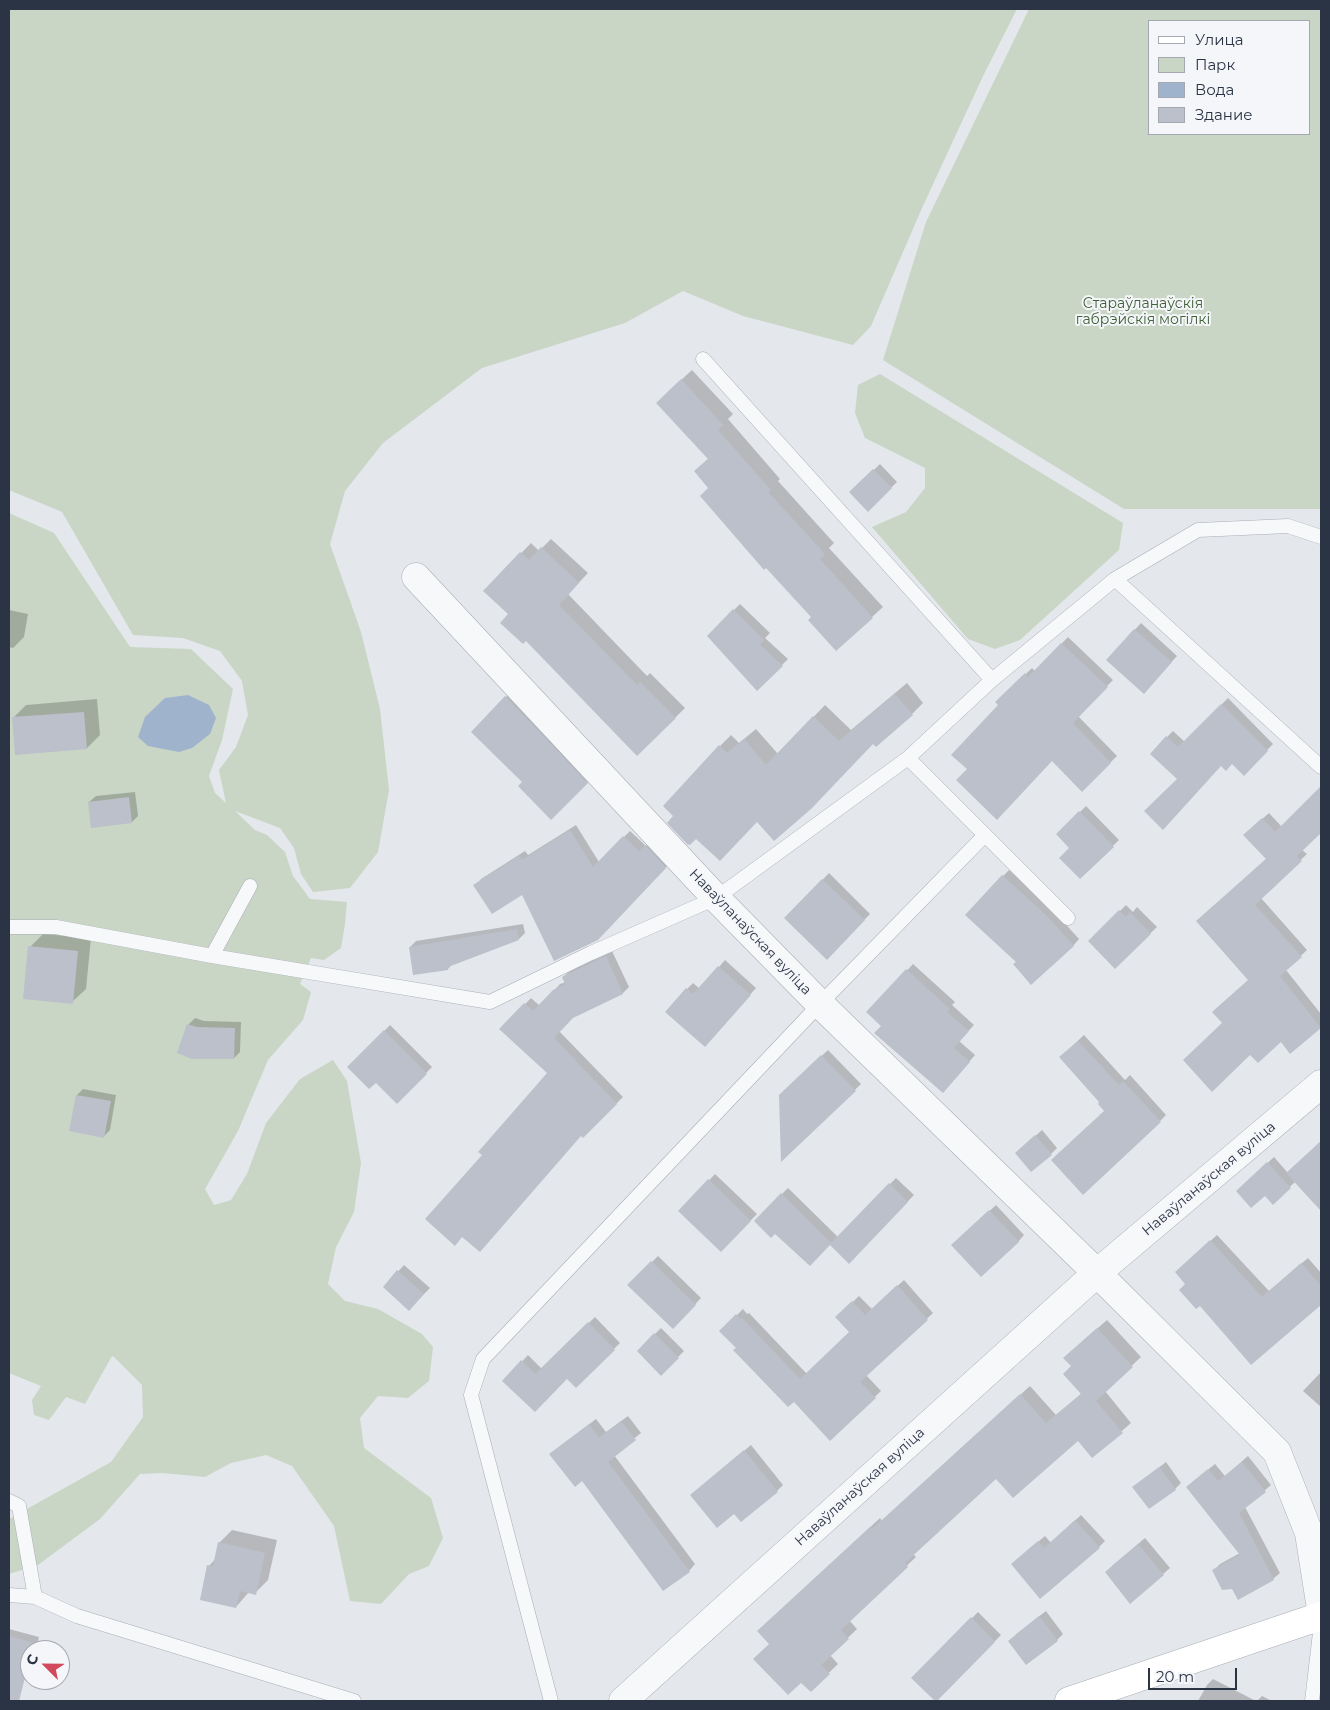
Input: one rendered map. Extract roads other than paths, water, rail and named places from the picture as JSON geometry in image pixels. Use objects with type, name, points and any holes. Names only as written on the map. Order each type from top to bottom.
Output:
[{"type":"street","name":"Наваўланаўская вуліца","points":[[416,577],[716,898],[820,1004],[1097,1273]]},
{"type":"street","name":"Наваўланаўская вуліца","points":[[623,1701],[1097,1273],[1321,1084]]},
{"type":"street","points":[[1097,1273],[1276,1452],[1309,1533],[1321,1609]]},
{"type":"street","points":[[1069,1701],[1321,1616]]},
{"type":"lane","points":[[703,359],[992,680]]},
{"type":"lane","points":[[9,927],[56,927],[212,956],[490,1002],[591,953],[716,898],[908,758],[992,680],[1115,579],[1198,530],[1288,526],[1321,537]]},
{"type":"lane","points":[[1115,579],[1321,767]]},
{"type":"lane","points":[[908,758],[1068,918]]},
{"type":"lane","points":[[551,1701],[471,1395],[484,1359],[820,1004],[985,835]]},
{"type":"lane","points":[[212,956],[250,886]]},
{"type":"lane","points":[[9,1501],[18,1506],[35,1597]]},
{"type":"lane","points":[[9,1595],[35,1597],[77,1616],[354,1701]]},
{"type":"lane","points":[[1312,1701],[1321,1624]]},
{"type":"water","points":[[188,695],[209,705],[216,718],[210,734],[192,748],[179,752],[148,746],[138,737],[145,717],[165,698]]},
{"type":"park label","name":"Стараўланаўскія габрэйскія могілкі","points":[[1143,312]]}]
